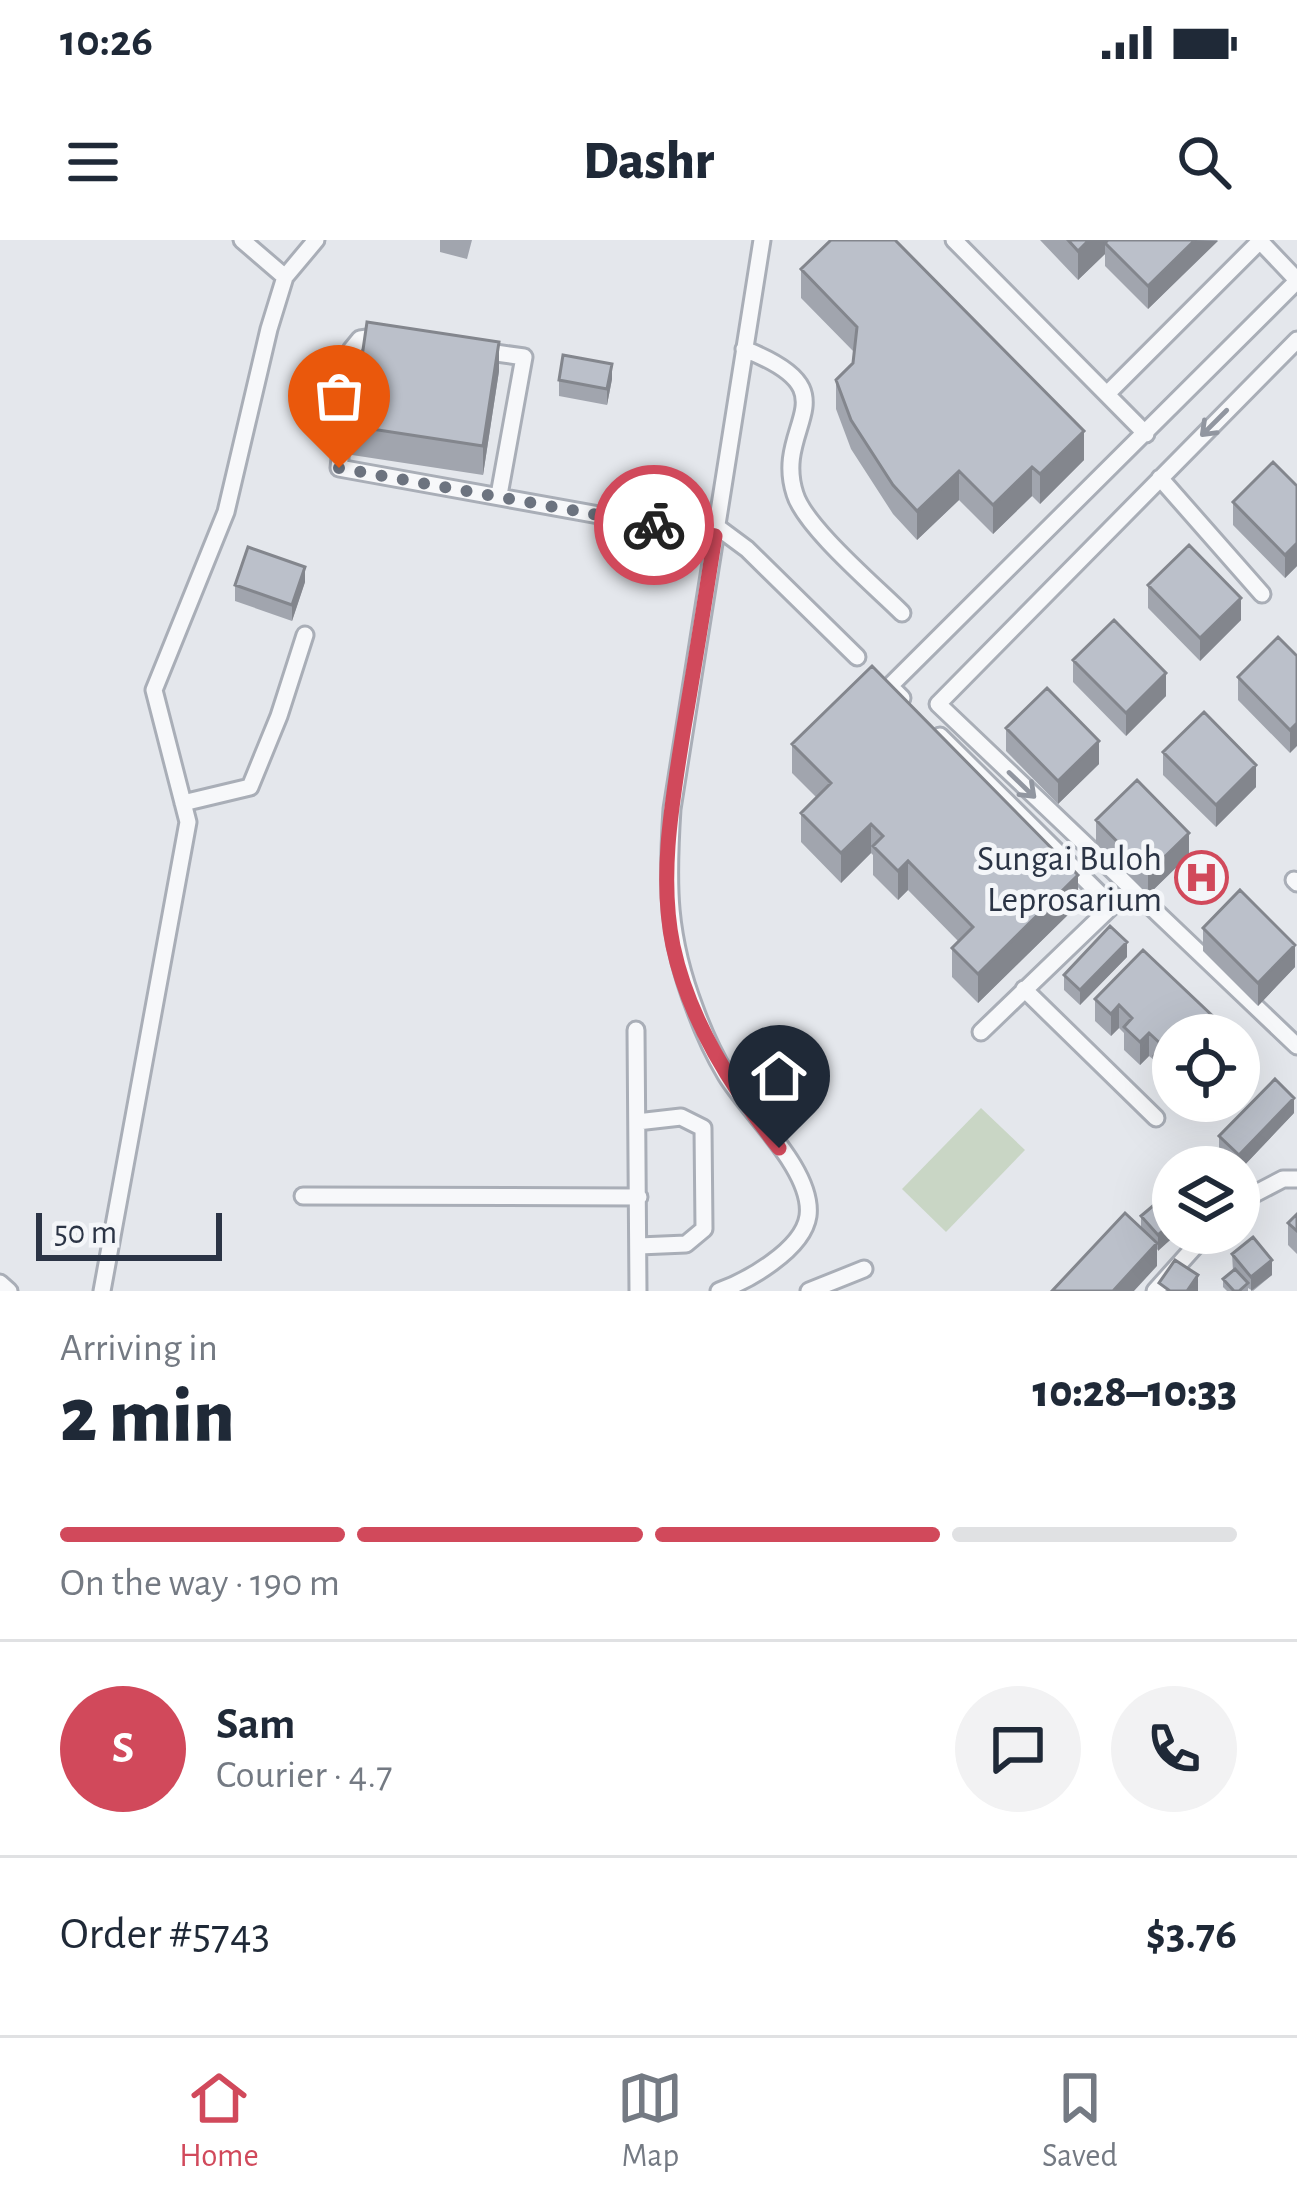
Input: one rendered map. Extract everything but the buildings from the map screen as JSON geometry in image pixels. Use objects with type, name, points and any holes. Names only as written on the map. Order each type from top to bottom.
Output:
[{"type":"lane","points":[[242,240],[285,277]]},
{"type":"lane","points":[[102,1291],[188,822],[154,690],[226,512],[268,329],[285,277],[316,240]]},
{"type":"lane","points":[[719,1291],[770,1265],[794,1242],[808,1217],[800,1173],[725,1073],[696,1012],[673,946],[668,884],[671,809],[762,240]]},
{"type":"lane","points":[[954,240],[1146,434]]},
{"type":"lane","points":[[981,1032],[1112,906],[890,686],[1297,280],[1259,240],[1107,394]]},
{"type":"lane","points":[[398,338],[360,339],[351,350],[339,468],[716,531],[747,549],[856,657]]},
{"type":"lane","points":[[1293,1036],[938,704],[1297,340]]},
{"type":"lane","points":[[461,347],[524,357],[499,495]]},
{"type":"lane","points":[[744,349],[783,364],[797,379],[805,398],[792,468],[795,496],[813,524],[902,614]]},
{"type":"lane","points":[[1160,478],[1262,594]]},
{"type":"lane","points":[[183,803],[250,787],[305,635]]},
{"type":"lane","points":[[1024,988],[1152,1114]]},
{"type":"lane","points":[[636,1030],[638,1291]]},
{"type":"lane","points":[[637,1122],[681,1117],[704,1128],[704,1229],[686,1244],[640,1246]]},
{"type":"lane","points":[[1260,1191],[1283,1179],[1297,1179]]},
{"type":"lane","points":[[303,1196],[639,1197]]},
{"type":"lane","points":[[1155,1291],[1188,1254]]},
{"type":"lane","points":[[809,1291],[864,1269]]},
{"type":"lane","points":[[0,1283],[8,1291]]},
{"type":"green space","points":[[981,1108],[1025,1150],[946,1232],[902,1189]]},
{"type":"way so far","points":[[339,468],[654,525]]},
{"type":"place","name":"Sungai Buloh Leprosarium","points":[[1201,878]]},
{"type":"route","points":[[654,525],[715,536],[671,809],[668,884],[673,946],[696,1012],[725,1073],[779,1148]]}]
